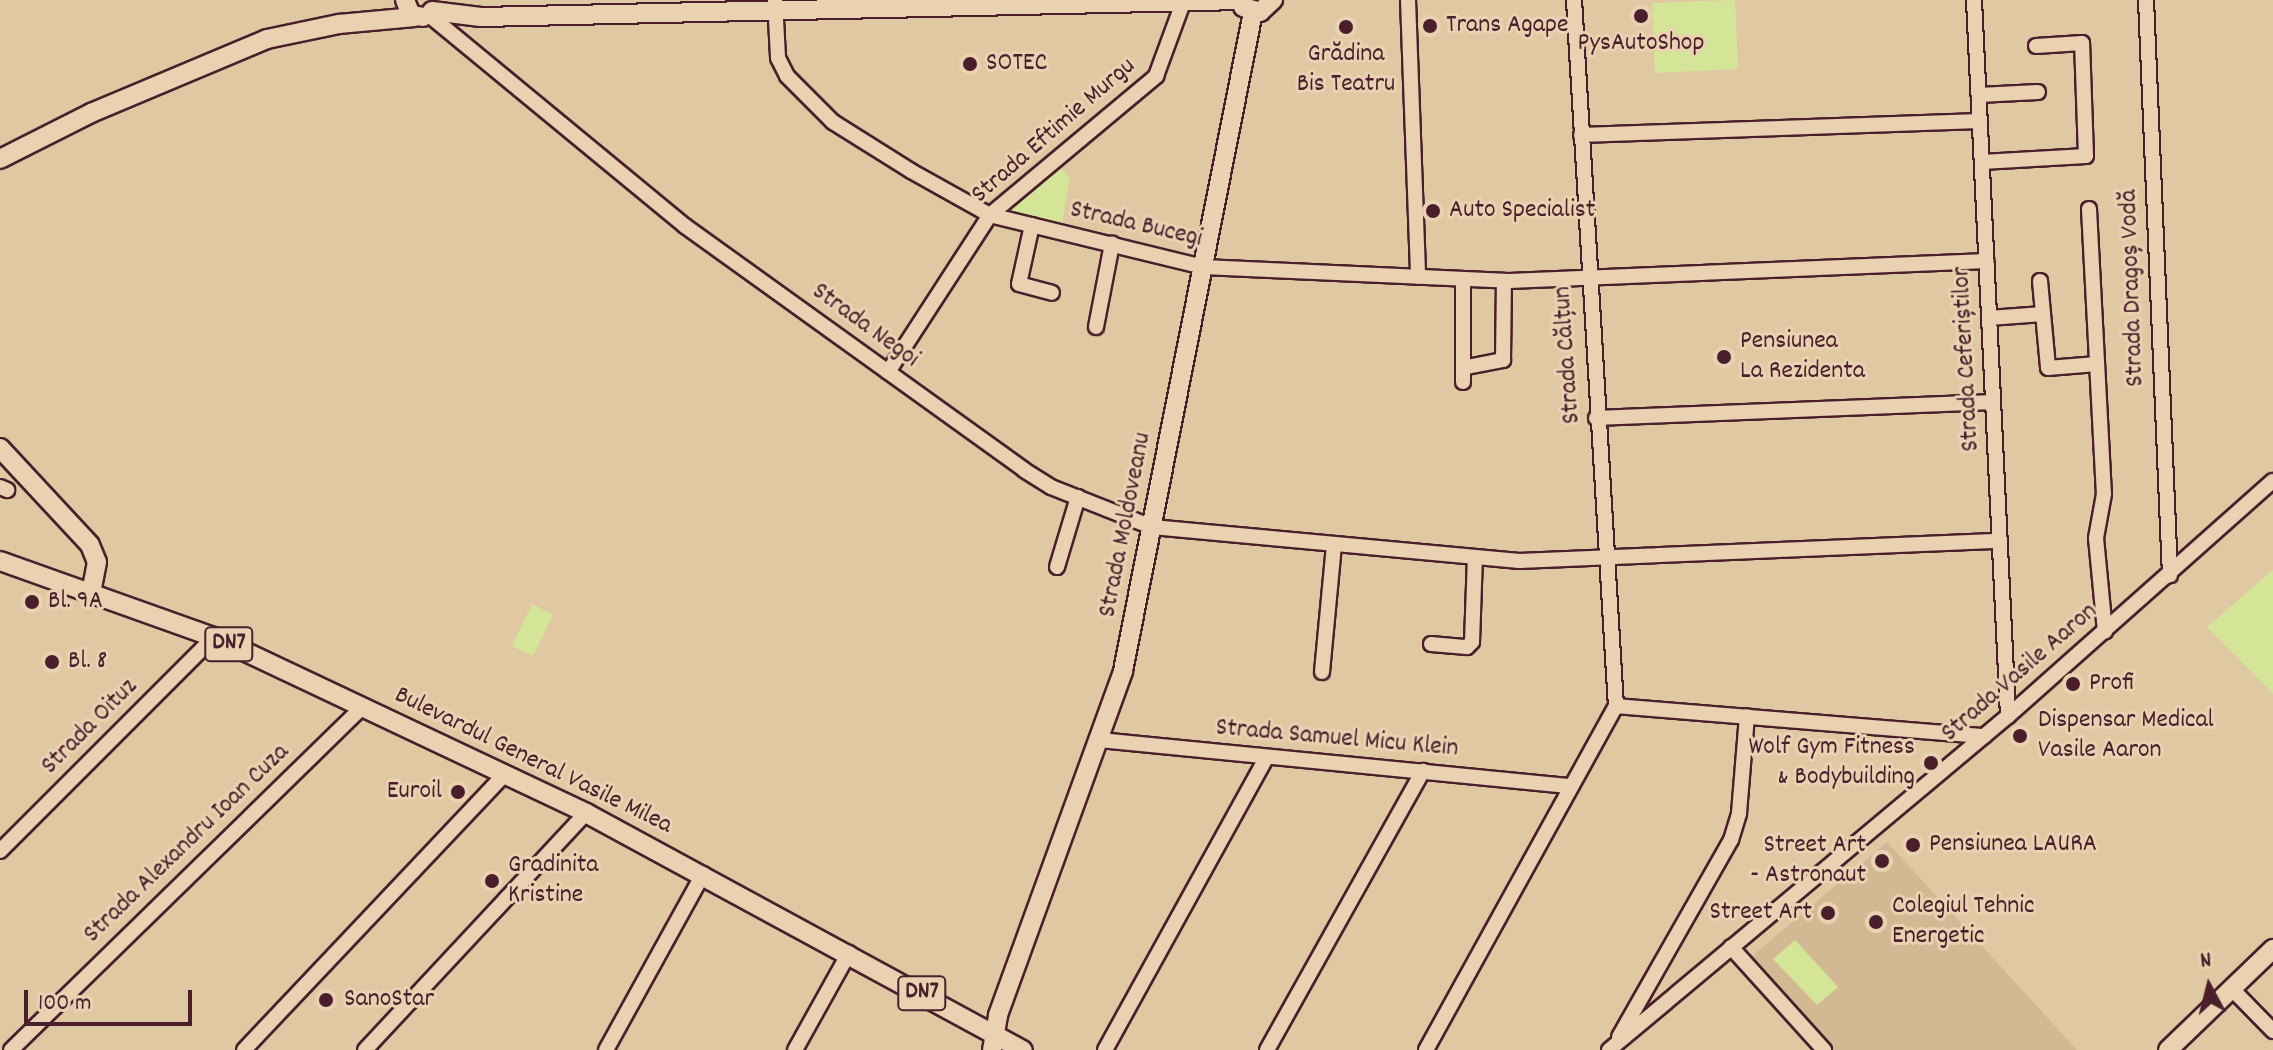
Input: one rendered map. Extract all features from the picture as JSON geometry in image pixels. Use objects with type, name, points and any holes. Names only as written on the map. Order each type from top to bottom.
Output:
[{"type":"main road","points":[[405,0],[428,11],[453,17],[776,5],[1184,1],[1243,4],[1266,9],[1273,0]]},
{"type":"main road","name":"Strada Moldoveanu","points":[[993,1042],[1123,671],[1203,267],[1243,4]]},
{"type":"main road","points":[[0,159],[91,113],[267,39],[339,24],[428,11]]},
{"type":"main road","points":[[0,448],[90,545],[97,562],[91,592]]},
{"type":"main road","name":"Bulevardul General Vasile Milea","points":[[0,561],[214,637],[505,774],[586,813],[849,953],[993,1042],[1023,1050]]},
{"type":"main road","points":[[2168,1050],[2273,949]]},
{"type":"street","points":[[1408,0],[1418,277]]},
{"type":"street","name":"Strada Călțun","points":[[1574,0],[1587,278],[1616,706]]},
{"type":"street","name":"Strada Ceferiștilor","points":[[1974,0],[2008,716]]},
{"type":"street","name":"Strada Dragoș Vodă","points":[[2146,0],[2170,575]]},
{"type":"street","name":"Strada Eftimie Murgu","points":[[888,372],[990,215],[1156,76],[1184,1]]},
{"type":"street","name":"Strada Bucegi","points":[[776,5],[778,58],[802,93],[833,122],[990,215],[1203,267],[1504,281],[1987,261]]},
{"type":"street","name":"Strada Negoi","points":[[428,11],[685,226],[1036,478],[1152,527],[1475,558],[1606,557],[2000,541]]},
{"type":"street","points":[[1982,162],[2086,156],[2082,43],[2036,46]]},
{"type":"street","points":[[1979,95],[2038,92]]},
{"type":"street","points":[[1581,135],[1980,121]]},
{"type":"street","points":[[2089,209],[2104,494],[2096,538],[2105,632]]},
{"type":"street","points":[[1032,225],[1019,284],[1052,293]]},
{"type":"street","points":[[1096,327],[1112,244]]},
{"type":"street","points":[[1463,279],[1465,374],[1503,360],[1504,281]]},
{"type":"street","points":[[2040,281],[2048,368],[2097,364]]},
{"type":"street","points":[[1989,318],[2043,314]]},
{"type":"street","points":[[1596,418],[1993,402]]},
{"type":"street","name":"Strada Vasile Aaron","points":[[1611,1048],[2008,716],[2273,481]]},
{"type":"street","points":[[1057,567],[1078,497]]},
{"type":"street","points":[[1322,672],[1334,545]]},
{"type":"street","points":[[1431,644],[1467,647],[1472,642],[1475,558]]},
{"type":"street","name":"Strada Oituz","points":[[0,851],[214,637]]},
{"type":"street","points":[[1426,1050],[1569,786],[1616,706],[1984,736]]},
{"type":"street","name":"Strada Alexandru Ioan Cuza","points":[[11,1050],[362,707]]},
{"type":"street","points":[[1611,1048],[1731,840],[1739,813],[1747,716]]},
{"type":"street","name":"Strada Samuel Micu Klein","points":[[1099,740],[1569,786]]},
{"type":"street","points":[[1105,1050],[1267,757]]},
{"type":"street","points":[[1267,1050],[1423,771]]},
{"type":"street","points":[[244,1050],[505,774]]},
{"type":"street","points":[[365,1050],[586,813]]},
{"type":"street","points":[[606,1050],[703,874]]},
{"type":"street","points":[[1731,947],[1824,1050]]},
{"type":"street","points":[[795,1050],[849,953]]},
{"type":"street","points":[[2232,989],[2273,1031]]},
{"type":"shaded area","name":"Colegiul Tehnic Energetic","points":[[1887,842],[2077,1050],[1834,1050],[1751,957]]},
{"type":"green space","points":[[1735,0],[1738,69],[1655,73],[1652,3]]},
{"type":"green space","points":[[1060,168],[1070,178],[1062,223],[1011,213],[1011,208]]},
{"type":"green space","points":[[2273,570],[2273,694],[2207,627]]},
{"type":"green space","points":[[532,604],[553,615],[533,656],[512,646]]},
{"type":"green space","points":[[1795,940],[1838,987],[1817,1005],[1773,959]]},
{"type":"place","name":"PysAutoShop","points":[[1641,16]]},
{"type":"place","name":"Trans Agape","points":[[1430,26]]},
{"type":"place","name":"Grădina Bis Teatru","points":[[1346,27]]},
{"type":"place","name":"SOTEC","points":[[970,64]]},
{"type":"place","name":"Auto Specialist","points":[[1433,211]]},
{"type":"place","name":"Pensiunea La Rezidenta","points":[[1724,357]]},
{"type":"place","name":"Bl. 9A","points":[[32,602]]},
{"type":"place","name":"Bl. 8","points":[[52,662]]},
{"type":"place","name":"Profi","points":[[2073,684]]},
{"type":"place","name":"Dispensar Medical Vasile Aaron","points":[[2020,736]]},
{"type":"place","name":"Wolf Gym Fitness & Bodybuilding","points":[[1931,763]]},
{"type":"place","name":"Euroil","points":[[458,792]]},
{"type":"place","name":"Pensiunea LAURA","points":[[1913,845]]},
{"type":"place","name":"Street Art - Astronaut","points":[[1882,861]]},
{"type":"place","name":"Gradinita Kristine","points":[[492,881]]},
{"type":"place","name":"Street Art","points":[[1828,913]]},
{"type":"place","name":"Colegiul Tehnic Energetic","points":[[1876,922]]},
{"type":"place","name":"SanoStar","points":[[326,1000]]}]
